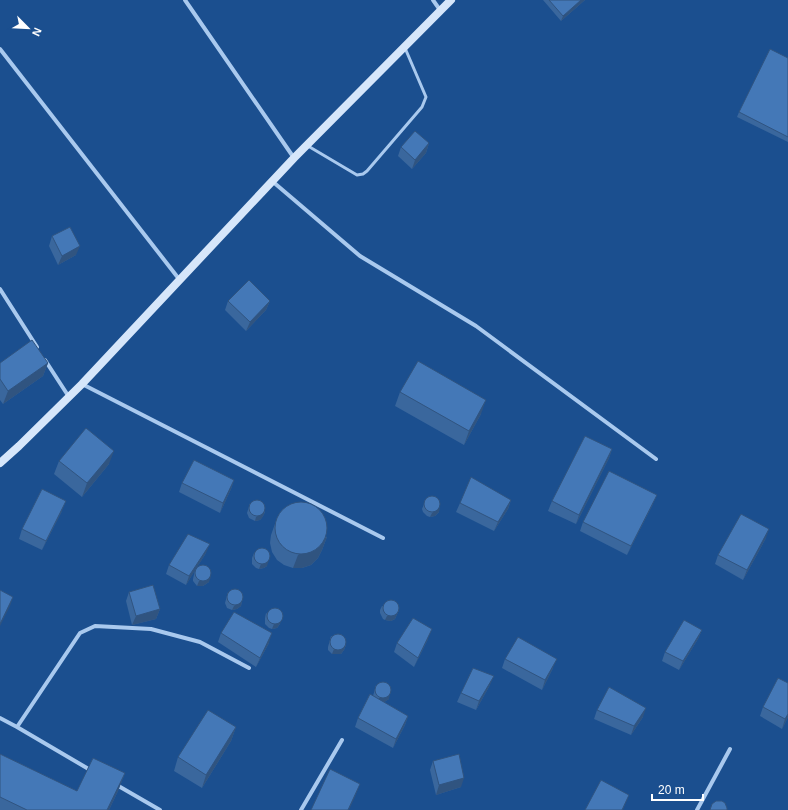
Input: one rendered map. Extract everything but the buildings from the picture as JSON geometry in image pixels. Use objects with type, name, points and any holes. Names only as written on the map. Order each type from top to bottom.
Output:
[{"type":"street","points":[[185,0],[294,158]]},
{"type":"street","points":[[433,0],[440,10]]},
{"type":"street","points":[[0,462],[19,446],[82,384],[294,158],[450,0]]},
{"type":"street","points":[[0,49],[179,279]]},
{"type":"street","points":[[272,181],[360,256],[476,326],[656,459]]},
{"type":"street","points":[[0,289],[39,350]]},
{"type":"street","points":[[43,356],[69,396]]},
{"type":"street","points":[[82,384],[383,538]]},
{"type":"street","points":[[17,727],[80,633],[95,626],[151,629],[200,642],[249,668]]},
{"type":"street","points":[[0,718],[98,774]]},
{"type":"street","points":[[302,810],[342,740]]},
{"type":"street","points":[[698,810],[730,749]]},
{"type":"street","points":[[112,782],[160,810]]},
{"type":"lane","points":[[306,146],[356,175],[367,171],[422,107],[425,101],[426,97],[405,46]]}]
